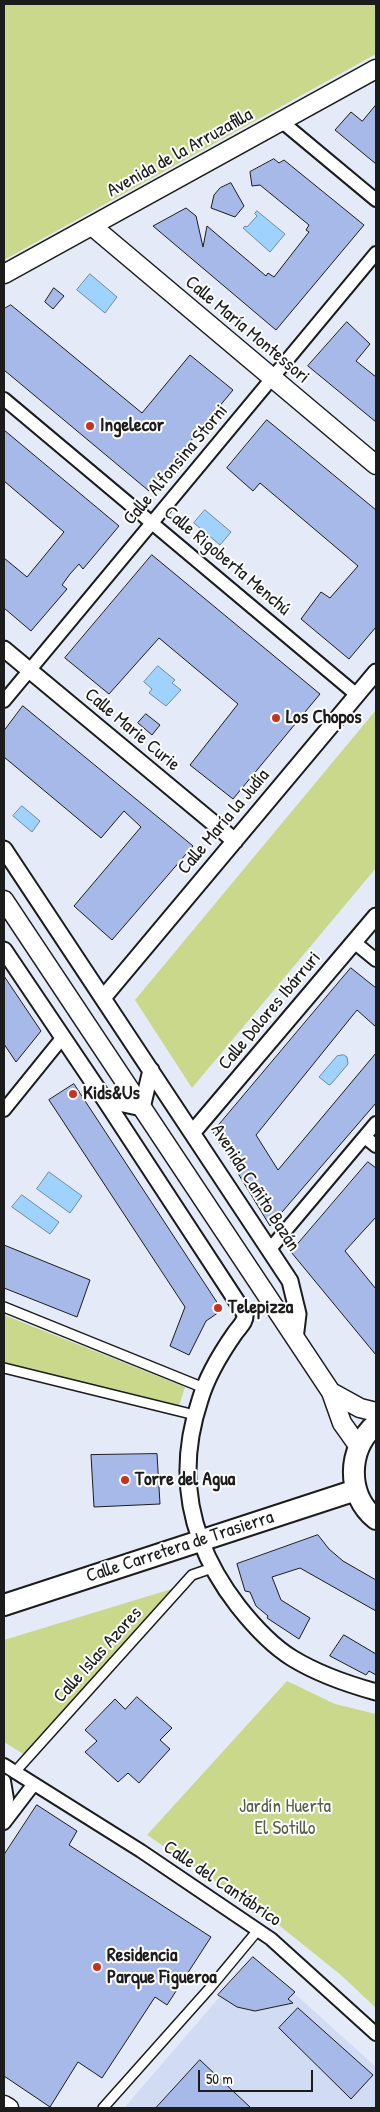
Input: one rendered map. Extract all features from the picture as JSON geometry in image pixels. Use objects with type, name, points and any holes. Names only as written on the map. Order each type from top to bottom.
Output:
[{"type":"main road","name":"Avenida de la Arruzafilla","points":[[4,274],[376,69]]},
{"type":"main road","name":"Calle María Montessori","points":[[92,226],[376,465]]},
{"type":"main road","points":[[4,900],[330,1392],[339,1418],[359,1447]]},
{"type":"main road","points":[[330,1392],[360,1408],[376,1412]]},
{"type":"main road","points":[[376,1424],[364,1437],[359,1447],[354,1468],[356,1490],[365,1507],[376,1519]]},
{"type":"main road","name":"Calle Carretera de Trasierra","points":[[4,1605],[356,1490]]},
{"type":"main road","points":[[4,2105],[9,2108]]},
{"type":"street","points":[[281,121],[376,200]]},
{"type":"street","name":"Calle Alfonsina Storni","points":[[4,701],[376,253]]},
{"type":"street","name":"Calle Rigoberta Menchú","points":[[4,399],[357,695]]},
{"type":"street","name":"Calle Marie Curie","points":[[4,650],[235,841]]},
{"type":"street","name":"Calle María la Judía","points":[[103,998],[376,672]]},
{"type":"street","name":"Avenida Cañito Bazán","points":[[4,849],[270,1248],[290,1281],[298,1314],[295,1339]]},
{"type":"street","name":"Calle Dolores Ibárruri","points":[[193,1132],[376,916]]},
{"type":"street","points":[[354,942],[376,960]]},
{"type":"street","points":[[4,950],[106,1100],[246,1317],[221,1354],[204,1388],[195,1415],[188,1462],[188,1486],[192,1512],[200,1541],[212,1568],[246,1616],[260,1632],[291,1657],[341,1682],[376,1692]]},
{"type":"street","points":[[4,1110],[63,1037]]},
{"type":"street","points":[[106,1100],[142,1108],[151,1070]]},
{"type":"street","points":[[270,1248],[376,1124]]},
{"type":"street","points":[[365,1137],[376,1146]]},
{"type":"street","points":[[4,1308],[204,1388]]},
{"type":"street","points":[[4,1368],[195,1415]]},
{"type":"street","name":"Calle Islas Azores","points":[[9,1769],[192,1576],[212,1568]]},
{"type":"street","name":"Calle del Cantábrico","points":[[9,1769],[141,1852],[258,1930],[278,1945],[376,2034]]},
{"type":"street","points":[[4,1781],[7,1799],[4,1817]]},
{"type":"street","points":[[4,1823],[33,1785]]},
{"type":"street","points":[[103,2108],[209,1989],[258,1930]]},
{"type":"shaded area","points":[[254,1957],[376,2067],[376,2108],[124,2108]]},
{"type":"green space","points":[[4,4],[376,4],[376,54],[4,260]]},
{"type":"green space","points":[[376,710],[376,868],[192,1088],[135,1000]]},
{"type":"green space","points":[[4,1315],[185,1387],[179,1406],[4,1364]]},
{"type":"green space","points":[[175,1588],[25,1755],[4,1742],[4,1640]]},
{"type":"green space","name":"Jardín Huerta El Sotillo","points":[[287,1681],[335,1704],[376,1714],[376,2008],[342,1976],[275,1922],[147,1835]]},
{"type":"water","points":[[257,211],[285,234],[270,252],[243,228],[247,227],[257,216],[255,214]]},
{"type":"water","points":[[90,274],[117,297],[105,313],[77,290]]},
{"type":"water","points":[[205,510],[231,532],[220,545],[194,523]]},
{"type":"water","points":[[158,666],[175,680],[172,683],[181,690],[166,706],[149,693],[152,689],[144,682]]},
{"type":"water","points":[[22,806],[40,821],[32,832],[13,816]]},
{"type":"water","points":[[344,1055],[347,1057],[348,1064],[329,1085],[319,1077],[337,1056]]},
{"type":"water","points":[[49,1172],[82,1196],[70,1213],[37,1189]]},
{"type":"water","points":[[22,1195],[59,1222],[50,1234],[12,1207]]},
{"type":"building","points":[[376,105],[376,164],[335,130],[351,112],[362,121]]},
{"type":"building","points":[[274,159],[279,163],[284,160],[364,225],[276,330],[153,226],[186,208],[196,216],[203,247],[207,226],[266,276],[268,273],[274,277],[309,232],[306,230],[309,225],[260,185],[252,186],[250,172]]},
{"type":"building","points":[[231,183],[244,206],[235,217],[211,208],[214,195],[220,188]]},
{"type":"building","points":[[54,288],[64,296],[53,309],[45,302]]},
{"type":"building","points":[[11,305],[142,413],[190,355],[233,390],[149,491],[4,370],[4,309]]},
{"type":"building","points":[[347,322],[370,344],[356,361],[376,377],[376,422],[308,366]]},
{"type":"building","points":[[267,420],[376,510],[376,627],[349,659],[301,619],[321,592],[330,598],[358,566],[260,483],[253,491],[227,468]]},
{"type":"building","points":[[4,430],[119,526],[83,569],[79,564],[70,574],[62,585],[67,589],[31,631],[4,608],[4,558],[27,577],[64,532],[4,481]]},
{"type":"building","points":[[152,555],[320,694],[233,799],[190,765],[238,704],[159,638],[109,694],[65,658]]},
{"type":"building","points":[[23,706],[193,846],[112,940],[74,906],[141,827],[124,811],[101,838],[4,757],[4,731]]},
{"type":"building","points":[[146,714],[160,725],[152,735],[138,723]]},
{"type":"building","points":[[351,968],[376,988],[376,1027],[357,1010],[256,1135],[278,1170],[376,1053],[376,1103],[270,1226],[213,1132]]},
{"type":"building","points":[[4,976],[41,1031],[16,1062],[4,1044]]},
{"type":"building","points":[[74,1084],[222,1310],[206,1321],[189,1355],[170,1346],[185,1307],[49,1100]]},
{"type":"building","points":[[368,1162],[376,1168],[376,1217],[345,1251],[376,1289],[376,1355],[291,1252]]},
{"type":"building","points":[[4,1245],[90,1280],[77,1317],[4,1288]]},
{"type":"building","name":"Torre del Agua","points":[[157,1454],[160,1504],[94,1507],[91,1455]]},
{"type":"building","points":[[318,1535],[329,1549],[343,1561],[376,1580],[376,1611],[300,1568],[272,1577],[281,1600],[310,1618],[299,1639],[267,1618],[268,1616],[256,1606],[250,1592],[245,1591],[237,1564]]},
{"type":"building","points":[[344,1635],[376,1654],[376,1675],[369,1671],[366,1675],[330,1656]]},
{"type":"building","points":[[137,1697],[172,1728],[160,1740],[170,1749],[139,1783],[128,1773],[118,1782],[85,1752],[97,1741],[85,1730],[115,1699],[125,1709]]},
{"type":"building","name":"Residencia Parque Figueroa","points":[[37,1805],[77,1831],[69,1845],[211,1937],[167,2005],[155,1997],[102,2078],[78,2062],[50,2107],[4,2076],[4,1855]]},
{"type":"building","points":[[253,1957],[295,1992],[288,1999],[293,2003],[255,2011],[237,2007],[218,1995]]},
{"type":"building","points":[[298,2008],[373,2075],[351,2099],[279,2028]]},
{"type":"building","points":[[200,2060],[251,2108],[156,2108]]},
{"type":"place","name":"Ingelecor","points":[[90,426]]},
{"type":"place","name":"Los Chopos","points":[[276,718]]},
{"type":"place","name":"Kids&Us","points":[[73,1094]]},
{"type":"place","name":"Telepizza","points":[[218,1308]]},
{"type":"place","name":"Torre del Agua","points":[[125,1480]]},
{"type":"place","name":"Residencia Parque Figueroa","points":[[97,1967]]}]
